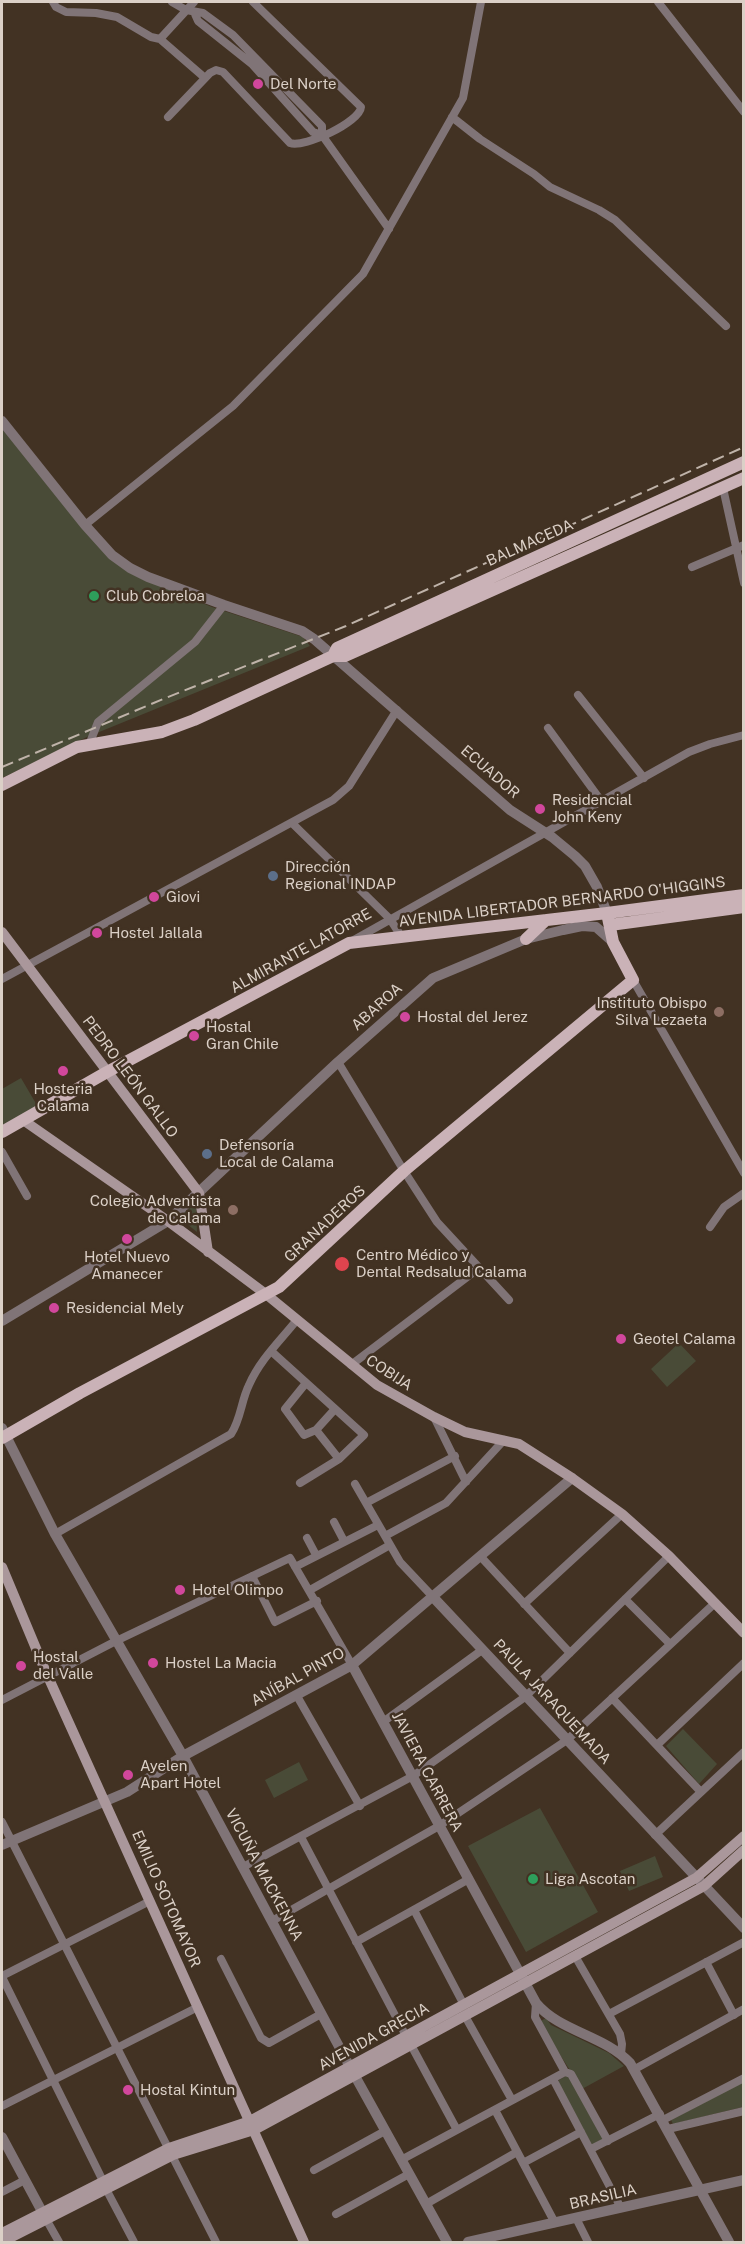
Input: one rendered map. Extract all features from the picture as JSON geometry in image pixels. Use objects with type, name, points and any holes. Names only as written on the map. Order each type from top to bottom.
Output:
[{"type":"main road","name":"BALMACEDA","points":[[333,656],[336,648],[340,646],[744,462]]},
{"type":"main road","name":"BALMACEDA","points":[[2,785],[77,747],[162,732],[194,720],[333,656],[345,656],[744,478]]},
{"type":"main road","name":"AVENIDA LIBERTADOR BERNARDO O'HIGGINS","points":[[609,919],[744,895]]},
{"type":"main road","name":"AVENIDA LIBERTADOR BERNARDO O'HIGGINS","points":[[349,943],[546,920],[609,919],[744,907]]},
{"type":"main road","name":"ECUADOR","points":[[609,919],[613,942],[633,980]]},
{"type":"main road","points":[[526,939],[546,920]]},
{"type":"main road","name":"PEDRO LEÓN GALLO","points":[[2,933],[199,1193],[208,1252]]},
{"type":"main road","name":"ALMIRANTE LATORRE","points":[[2,1132],[107,1072],[349,943]]},
{"type":"main road","name":"GRANADEROS","points":[[3,1434],[279,1287],[404,1171],[633,980]]},
{"type":"main road","name":"COBIJA","points":[[23,1120],[168,1221],[267,1295],[377,1385],[465,1432],[519,1444],[572,1478],[622,1514],[669,1556],[744,1633]]},
{"type":"main road","name":"EMILIO SOTOMAYOR","points":[[2,1567],[49,1677],[304,2242]]},
{"type":"main road","name":"AVENIDA GRECIA","points":[[2,2242],[44,2216],[171,2152],[252,2126],[700,1882],[744,1836]]},
{"type":"main road","name":"AVENIDA GRECIA","points":[[522,1979],[575,1956],[700,1882],[744,1850]]},
{"type":"main road","name":"AVENIDA GRECIA","points":[[2,2233],[44,2216]]},
{"type":"street","points":[[53,2],[56,7],[66,12],[96,13],[117,17],[150,37],[160,39],[205,78]]},
{"type":"street","points":[[172,2],[190,11],[198,21],[252,64],[313,132],[322,136],[389,229]]},
{"type":"street","points":[[160,39],[190,11],[194,2]]},
{"type":"street","points":[[168,117],[213,71],[223,72],[290,143],[296,146],[322,136],[357,117],[361,107],[254,2]]},
{"type":"street","points":[[85,525],[233,406],[363,274],[463,98],[481,2]]},
{"type":"street","points":[[658,2],[744,112]]},
{"type":"street","points":[[452,117],[550,187],[615,220],[726,326]]},
{"type":"street","name":"ECUADOR","points":[[2,421],[85,525],[112,555],[148,577],[302,631],[314,639],[510,810],[546,834],[585,866],[597,887],[609,919]]},
{"type":"street","points":[[723,488],[740,546],[744,583]]},
{"type":"street","points":[[692,567],[740,546]]},
{"type":"street","points":[[89,745],[98,722],[195,642],[224,605]]},
{"type":"street","points":[[579,695],[644,778]]},
{"type":"street","points":[[2,979],[293,824],[333,800],[349,786],[397,710]]},
{"type":"street","points":[[548,728],[602,802]]},
{"type":"street","name":"ALMIRANTE LATORRE","points":[[349,943],[698,748],[741,737]]},
{"type":"street","points":[[293,824],[390,919],[401,936]]},
{"type":"street","name":"ABAROA","points":[[2,1321],[168,1221],[338,1062],[433,978],[526,939],[562,930],[590,926],[601,930],[613,942]]},
{"type":"street","name":"ECUADOR","points":[[633,980],[744,1173]]},
{"type":"street","points":[[338,1062],[437,1222],[509,1300]]},
{"type":"street","points":[[2,1152],[27,1196]]},
{"type":"street","points":[[710,1227],[724,1207],[744,1193]]},
{"type":"street","points":[[351,1365],[479,1268]]},
{"type":"street","points":[[55,1534],[231,1434],[238,1424],[247,1388],[259,1364],[296,1321]]},
{"type":"street","points":[[272,1351],[364,1436],[339,1459],[300,1484]]},
{"type":"street","points":[[306,1383],[285,1409],[304,1435],[316,1430],[336,1409]]},
{"type":"street","points":[[434,1417],[466,1482]]},
{"type":"street","points":[[316,1430],[339,1459]]},
{"type":"street","name":"VICUÑA MACKENNA","points":[[3,1434],[55,1534],[183,1756],[321,2014],[447,2242]]},
{"type":"street","points":[[385,1536],[446,1503],[504,1440]]},
{"type":"street","points":[[366,1503],[455,1456]]},
{"type":"street","name":"ANÍBAL PINTO","points":[[6,1842],[127,1791],[183,1756],[352,1665],[572,1478]]},
{"type":"street","name":"PAULA JARAQUEMADA","points":[[355,1484],[400,1562],[744,1928]]},
{"type":"street","points":[[524,1604],[622,1514]]},
{"type":"street","points":[[334,1522],[345,1541]]},
{"type":"street","points":[[295,1566],[378,1525]]},
{"type":"street","points":[[307,1538],[316,1556]]},
{"type":"street","points":[[310,1590],[390,1545]]},
{"type":"street","points":[[243,1867],[413,1776],[525,1697],[669,1556]]},
{"type":"street","points":[[481,1557],[570,1653]]},
{"type":"street","name":"JAVIERA CARRERA","points":[[252,1576],[290,1558],[352,1665],[536,2002],[542,2010],[563,2024],[611,2046],[634,2069],[729,2242]]},
{"type":"street","points":[[2,1700],[116,1641],[252,1576],[275,1622],[316,1601]]},
{"type":"street","points":[[625,1599],[670,1644]]},
{"type":"street","points":[[272,1921],[439,1827],[567,1740],[715,1603]]},
{"type":"street","points":[[383,1722],[482,1650]]},
{"type":"street","points":[[657,1745],[744,1663]]},
{"type":"street","points":[[297,1696],[360,1806]]},
{"type":"street","points":[[612,1698],[700,1791]]},
{"type":"street","points":[[656,1835],[700,1791],[744,1752]]},
{"type":"street","points":[[2,1822],[6,1842],[66,1945],[216,2242]]},
{"type":"street","points":[[301,1837],[457,2130]]},
{"type":"street","points":[[356,1942],[469,1879]]},
{"type":"street","points":[[134,2242],[2,1977],[150,1901]]},
{"type":"street","points":[[414,1910],[512,2100]]},
{"type":"street","points":[[609,2014],[744,1942]]},
{"type":"street","name":"JAVIERA CARRERA","points":[[575,1956],[620,2034],[621,2054]]},
{"type":"street","points":[[221,1959],[261,2038],[269,2043],[321,2014]]},
{"type":"street","points":[[634,2069],[740,2013],[706,1962]]},
{"type":"street","name":"JAVIERA CARRERA","points":[[536,2002],[535,2016],[565,2072],[571,2074],[608,2141]]},
{"type":"street","points":[[2,2106],[198,2007]]},
{"type":"street","points":[[401,2160],[565,2072]]},
{"type":"street","points":[[591,2149],[664,2121],[744,2078]]},
{"type":"street","points":[[553,2079],[621,2208]]},
{"type":"street","points":[[495,2109],[555,2223]]},
{"type":"street","points":[[664,2121],[744,2111]]},
{"type":"street","points":[[314,2170],[385,2131]]},
{"type":"street","points":[[523,2163],[581,2132]]},
{"type":"street","points":[[3,2144],[58,2242]]},
{"type":"street","points":[[426,2204],[517,2152]]},
{"type":"street","points":[[336,2214],[409,2174]]},
{"type":"street","points":[[2,2192],[25,2180]]},
{"type":"street","name":"BRASILIA","points":[[468,2242],[744,2180]]},
{"type":"street","points":[[576,2218],[588,2242]]},
{"type":"green space","name":"Club Cobreloa","points":[[2,427],[113,560],[159,585],[212,607],[303,637],[310,646],[87,737],[2,778]]},
{"type":"green space","points":[[21,1078],[38,1107],[2,1127],[2,1089]]},
{"type":"green space","points":[[196,1203],[197,1232],[178,1217]]},
{"type":"green space","points":[[679,1343],[696,1361],[667,1387],[651,1369]]},
{"type":"green space","points":[[683,1729],[717,1764],[699,1784],[666,1746]]},
{"type":"green space","points":[[299,1762],[308,1780],[274,1798],[265,1780]]},
{"type":"green space","name":"Liga Ascotan","points":[[540,1808],[598,1912],[526,1952],[468,1846]]},
{"type":"green space","points":[[655,1856],[663,1877],[629,1891],[620,1871]]},
{"type":"green space","points":[[546,2018],[551,2025],[609,2053],[624,2066],[582,2089],[539,2022]]},
{"type":"green space","points":[[566,2076],[571,2078],[605,2138],[592,2145],[558,2083]]},
{"type":"green space","points":[[743,2082],[743,2107],[673,2124],[671,2120]]},
{"type":"railway","points":[[2,767],[163,699],[346,626],[744,447]]},
{"type":"place","name":"Del Norte","points":[[258,84]]},
{"type":"place","name":"Club Cobreloa","points":[[94,596]]},
{"type":"place","name":"Residencial John Keny","points":[[540,809]]},
{"type":"place","name":"Dirección Regional INDAP","points":[[273,876]]},
{"type":"place","name":"Giovi","points":[[154,897]]},
{"type":"place","name":"Hostel Jallala","points":[[97,933]]},
{"type":"place","name":"Instituto Obispo Silva Lezaeta","points":[[719,1012]]},
{"type":"place","name":"Hostal del Jerez","points":[[405,1017]]},
{"type":"place","name":"Hostal Gran Chile","points":[[194,1036]]},
{"type":"place","name":"Hosteria Calama","points":[[63,1071]]},
{"type":"place","name":"Defensoría Local de Calama","points":[[207,1154]]},
{"type":"place","name":"Colegio Adventista de Calama","points":[[233,1210]]},
{"type":"place","name":"Hotel Nuevo Amanecer","points":[[127,1239]]},
{"type":"place","name":"Centro Médico y Dental Redsalud Calama","points":[[342,1264]]},
{"type":"place","name":"Residencial Mely","points":[[54,1308]]},
{"type":"place","name":"Geotel Calama","points":[[621,1339]]},
{"type":"place","name":"Hotel Olimpo","points":[[180,1590]]},
{"type":"place","name":"Hostel La Macia","points":[[153,1663]]},
{"type":"place","name":"Hostal del Valle","points":[[21,1666]]},
{"type":"place","name":"Ayelen Apart Hotel","points":[[128,1775]]},
{"type":"place","name":"Liga Ascotan","points":[[533,1879]]},
{"type":"place","name":"Hostal Kintun","points":[[128,2090]]}]
